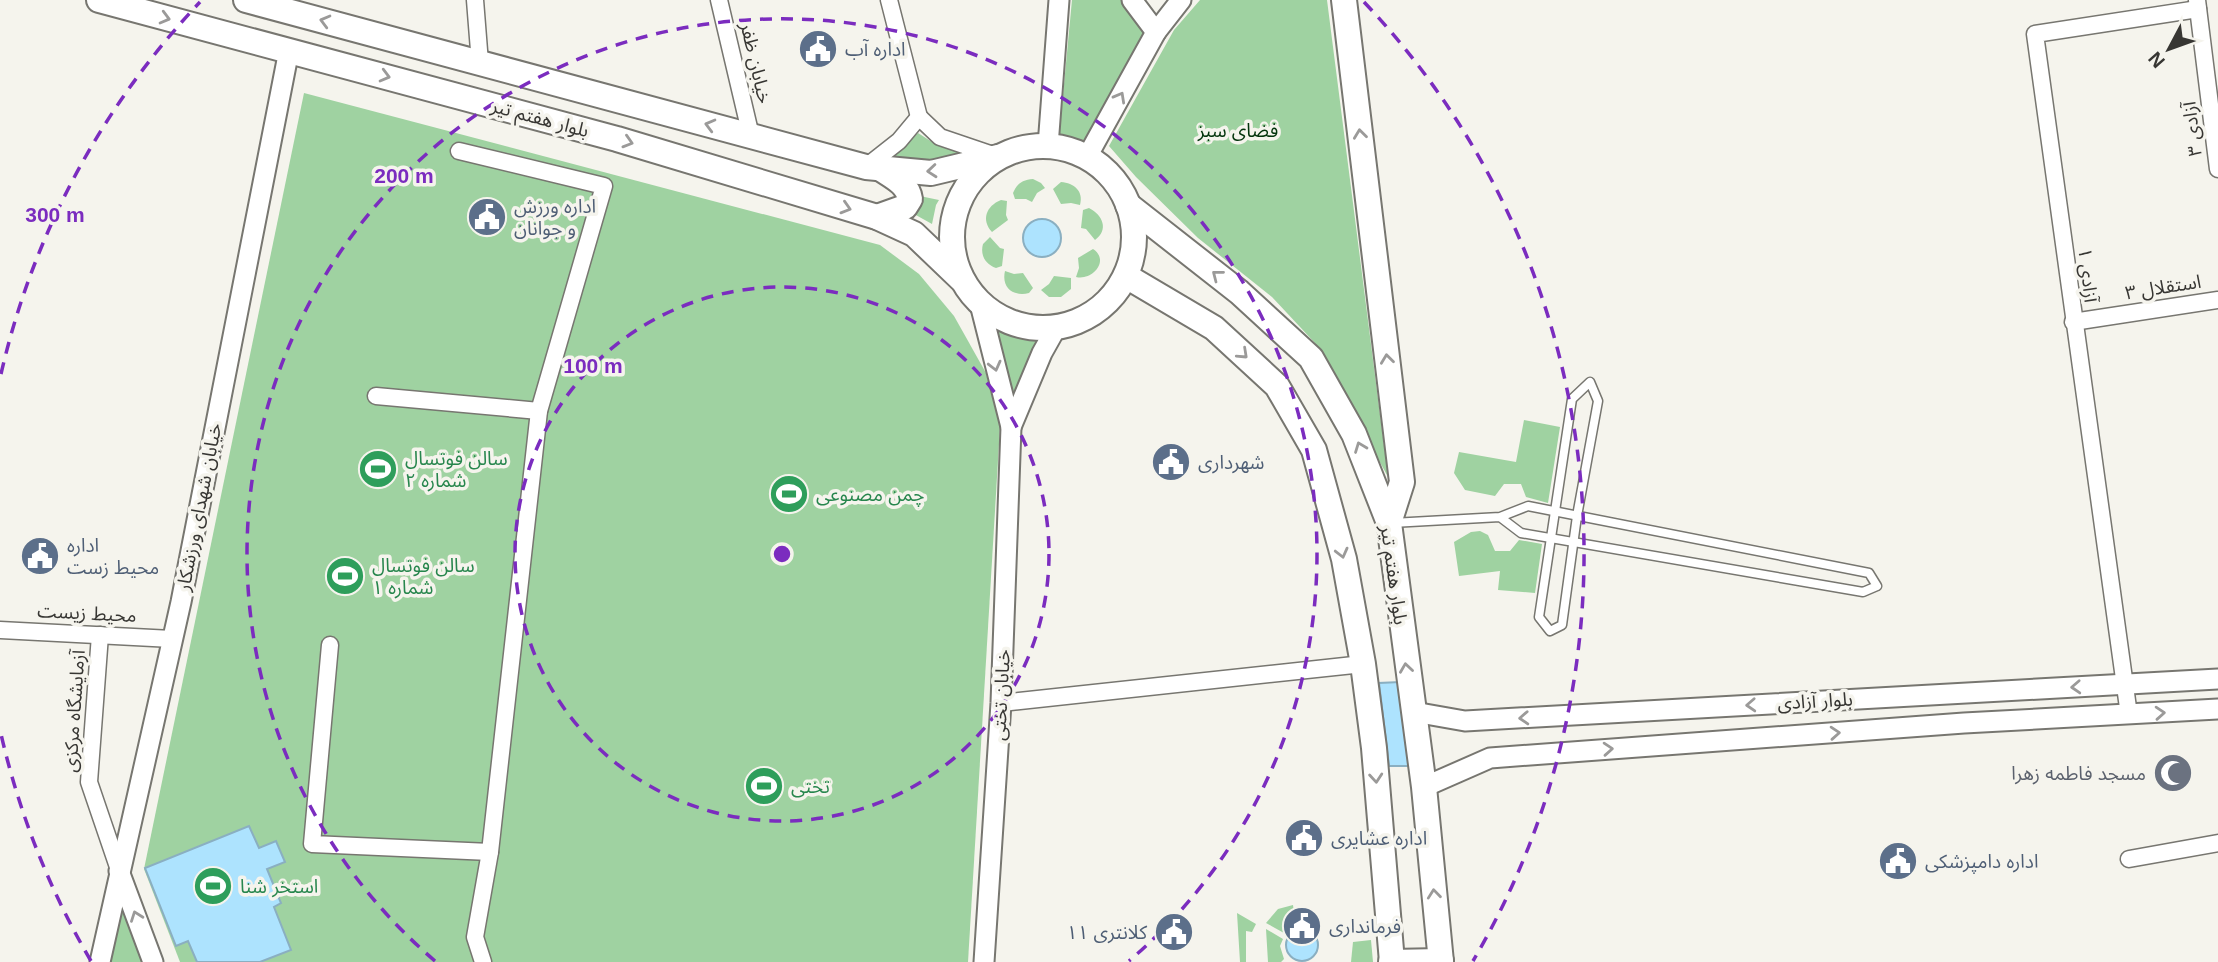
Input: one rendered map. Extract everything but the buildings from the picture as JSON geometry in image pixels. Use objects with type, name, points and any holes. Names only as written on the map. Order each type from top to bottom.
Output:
[{"type":"main road","name":"بلوار هفتم تیر","points":[[99,0],[617,139],[877,217],[914,234],[961,279]]},
{"type":"main road","name":"بلوار هفتم تیر","points":[[246,0],[873,168],[931,173],[998,157]]},
{"type":"main road","points":[[1344,0],[1402,482],[1389,523]]},
{"type":"main road","points":[[1048,146],[1072,150],[1087,157],[1105,170],[1119,187],[1128,205],[1134,229],[1133,253],[1126,276],[1104,306],[1076,323],[1056,328],[1029,328],[1003,320],[980,304],[961,279],[952,252],[952,224],[960,197],[976,174],[998,157],[1017,149],[1048,146]]},
{"type":"main road","points":[[873,168],[900,181],[909,192],[910,199],[905,207],[877,217]]},
{"type":"main road","name":"بلوار هفتم تیر","points":[[1128,205],[1238,292],[1311,358],[1354,434],[1389,523],[1424,787],[1441,962]]},
{"type":"main road","points":[[1126,276],[1214,328],[1277,386],[1314,450],[1344,559],[1363,664],[1374,748],[1392,962],[1441,962]]},
{"type":"street","points":[[475,0],[480,63]]},
{"type":"street","name":"خیابان ظفر","points":[[719,0],[751,136]]},
{"type":"street","points":[[889,0],[919,117],[940,136],[998,157]]},
{"type":"street","points":[[1048,146],[1059,0]]},
{"type":"street","points":[[1132,0],[1156,32]]},
{"type":"street","points":[[1087,157],[1156,32],[1181,0]]},
{"type":"street","name":"آزادی ۳","points":[[2197,5],[2210,38],[2218,169]]},
{"type":"street","name":"آزادی ۱","points":[[2129,715],[2035,34],[2197,5]]},
{"type":"street","name":"خیابان شهدای ورزشکار","points":[[100,962],[172,639],[289,50]]},
{"type":"street","points":[[873,168],[919,117]]},
{"type":"street","points":[[459,151],[604,186],[539,411],[490,852],[475,937],[483,962]]},
{"type":"street","name":"استقلال ۳","points":[[2073,322],[2218,300]]},
{"type":"street","points":[[980,304],[1011,428]]},
{"type":"street","points":[[1011,428],[1042,353],[1056,328]]},
{"type":"street","points":[[376,396],[539,411]]},
{"type":"street","name":"خیابان تختی","points":[[984,962],[1001,703],[1011,428]]},
{"type":"street","name":"محیط زیست","points":[[0,630],[172,639]]},
{"type":"street","name":"آزمایشگاه مرکزی","points":[[100,635],[89,782],[119,870]]},
{"type":"street","points":[[330,645],[312,844],[490,852]]},
{"type":"street","points":[[1001,703],[1363,664]]},
{"type":"street","name":"بلوار آزادی","points":[[1413,712],[1465,721],[2218,679]]},
{"type":"street","name":"بلوار آزادی","points":[[1424,787],[1490,758],[1950,724],[2218,709]]},
{"type":"street","points":[[2129,859],[2218,843]]},
{"type":"street","points":[[119,870],[153,962]]},
{"type":"lane","points":[[1590,382],[1598,401],[1577,516],[1562,625],[1550,631],[1539,617],[1555,511],[1573,399],[1590,382]]},
{"type":"lane","points":[[1389,523],[1500,517],[1528,506],[1869,573],[1877,586],[1863,592],[1521,533],[1500,517]]},
{"type":"green space","points":[[1072,0],[1126,0],[1151,30],[1093,153],[1059,137]]},
{"type":"green space","name":"فضای سبز","points":[[1200,0],[1327,0],[1388,477],[1315,343],[1272,297],[1198,238],[1136,177],[1109,146],[1174,30]]},
{"type":"green space","points":[[304,93],[880,245],[919,274],[954,316],[986,373],[1000,427],[968,962],[180,962],[144,869]]},
{"type":"green space","points":[[918,133],[932,142],[972,153],[932,164],[885,164]]},
{"type":"green space","points":[[1033,179],[1045,188],[1037,193],[1032,202],[1015,199],[1013,193],[1018,184]]},
{"type":"green space","points":[[1061,182],[1077,189],[1081,196],[1080,205],[1061,204],[1053,189]]},
{"type":"green space","points":[[915,195],[939,200],[932,224],[914,214]]},
{"type":"green space","points":[[1001,200],[1007,201],[1008,220],[992,232],[987,223],[987,214],[992,206]]},
{"type":"green space","points":[[1089,208],[1101,219],[1103,227],[1095,240],[1086,229],[1081,228],[1083,210]]},
{"type":"green space","points":[[990,237],[1004,249],[1002,266],[996,268],[986,262],[983,255],[983,244]]},
{"type":"green space","points":[[1093,249],[1100,259],[1097,269],[1088,276],[1076,277],[1078,258]]},
{"type":"green space","points":[[1005,271],[1023,273],[1033,288],[1029,293],[1023,294],[1010,290],[1005,282]]},
{"type":"green space","points":[[1054,276],[1071,278],[1071,289],[1061,297],[1049,297],[1041,290]]},
{"type":"green space","points":[[985,311],[1016,328],[1051,332],[1011,418]]},
{"type":"green space","points":[[1524,420],[1560,427],[1548,503],[1526,497],[1521,484],[1504,484],[1495,496],[1465,490],[1454,473],[1459,452],[1516,462]]},
{"type":"green space","points":[[1480,531],[1488,535],[1495,551],[1510,551],[1519,540],[1542,544],[1535,593],[1498,590],[1500,571],[1459,576],[1454,542],[1471,532]]},
{"type":"green space","points":[[122,899],[143,962],[110,962]]},
{"type":"green space","points":[[1293,905],[1296,927],[1284,933],[1266,923],[1278,909]]},
{"type":"green space","points":[[1237,913],[1256,924],[1252,932],[1246,931],[1246,962],[1240,962]]},
{"type":"green space","points":[[1266,929],[1283,939],[1280,946],[1284,959],[1281,962],[1268,962]]},
{"type":"green space","points":[[1371,940],[1373,962],[1351,962],[1353,942]]},
{"type":"water","points":[[1042,219],[1056,224],[1061,238],[1056,252],[1042,257],[1028,252],[1023,238],[1028,224]]},
{"type":"water","points":[[1400,682],[1412,766],[1389,766],[1379,683]]},
{"type":"water","name":"استخر شنا","points":[[249,826],[259,848],[276,841],[285,862],[267,869],[281,903],[274,907],[291,950],[260,962],[197,962],[188,941],[176,946],[145,868]]},
{"type":"water","points":[[1302,929],[1313,934],[1318,945],[1313,956],[1302,961],[1291,956],[1286,945],[1291,934]]},
{"type":"place","name":"اداره آب","points":[[818,49]]},
{"type":"place","name":"اداره ورزش و جوانان","points":[[487,217]]},
{"type":"place","name":"شهرداری","points":[[1171,462]]},
{"type":"place","name":"سالن فوتسال شماره ۲","points":[[378,469]]},
{"type":"place","name":"چمن مصنوعی","points":[[789,494]]},
{"type":"place","name":"اداره محیط زست","points":[[40,556]]},
{"type":"place","name":"سالن فوتسال شماره ۱","points":[[345,576]]},
{"type":"place","name":"مسجد فاطمه زهرا","points":[[2173,773]]},
{"type":"place","name":"تختی","points":[[764,786]]},
{"type":"place","name":"اداره عشایری","points":[[1304,838]]},
{"type":"place","name":"اداره دامپزشکی","points":[[1898,861]]},
{"type":"place","name":"استخر شنا","points":[[213,886]]},
{"type":"place","name":"فرمانداری","points":[[1302,926]]},
{"type":"place","name":"کلانتری ۱۱","points":[[1174,932]]}]
